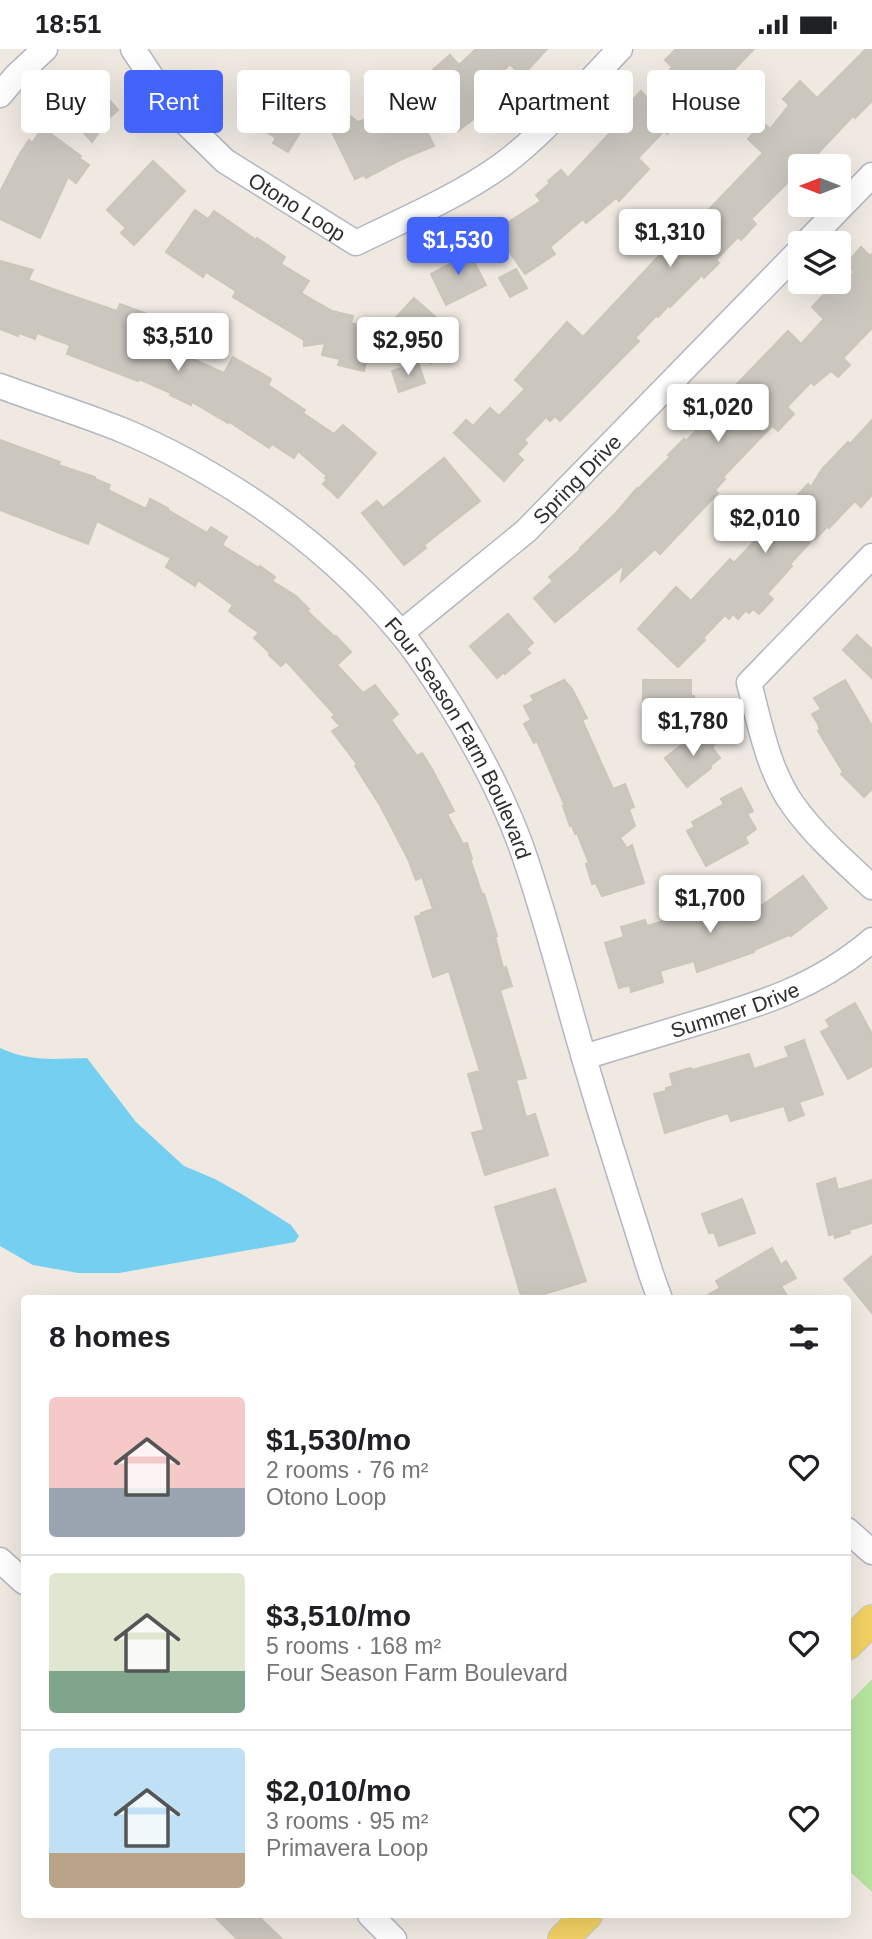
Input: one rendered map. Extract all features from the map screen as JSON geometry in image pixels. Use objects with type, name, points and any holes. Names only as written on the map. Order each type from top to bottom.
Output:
[{"type":"main road","points":[[851,1642],[872,1620]]},
{"type":"main road","points":[[563,1939],[584,1918]]},
{"type":"street","points":[[0,95],[45,49]]},
{"type":"street","name":"Otono Loop","points":[[133,49],[184,121],[225,161],[356,243],[450,197],[500,166],[537,135],[620,49]]},
{"type":"street","points":[[818,231],[872,175]]},
{"type":"street","name":"Spring Drive","points":[[401,633],[526,531],[788,262]]},
{"type":"street","name":"Four Season Farm Boulevard","points":[[0,386],[123,431],[180,458],[255,502],[359,587],[401,633],[458,716],[505,806],[535,888],[584,1057],[659,1295]]},
{"type":"street","points":[[872,556],[749,683],[766,747],[778,779],[792,804],[830,848],[872,887]]},
{"type":"street","name":"Summer Drive","points":[[584,1057],[733,1013],[789,992],[827,974],[872,940]]},
{"type":"street","points":[[851,1534],[872,1552]]},
{"type":"street","points":[[0,1560],[21,1579]]},
{"type":"street","points":[[372,1918],[394,1939]]},
{"type":"green space","points":[[872,1679],[872,1892],[851,1873],[851,1701]]},
{"type":"water","points":[[0,1048],[32,1058],[87,1058],[136,1122],[184,1166],[245,1196],[291,1225],[299,1236],[295,1242],[119,1273],[78,1273],[33,1265],[0,1246]]},
{"type":"building","points":[[476,49],[547,49],[528,70],[516,70],[510,64],[504,70],[474,70],[474,119],[460,129],[460,70],[433,70],[450,55],[459,65]]},
{"type":"building","points":[[676,49],[754,49],[734,70],[670,70],[672,67],[665,60]]},
{"type":"building","points":[[866,49],[872,49],[872,101],[855,118],[853,116],[817,154],[788,154],[788,182],[751,219],[756,224],[741,240],[738,237],[716,260],[719,263],[704,278],[702,275],[670,307],[669,305],[658,317],[657,315],[635,338],[639,341],[560,421],[555,416],[550,421],[546,417],[524,440],[527,443],[517,454],[523,460],[504,481],[454,433],[466,420],[473,426],[490,408],[499,416],[525,389],[515,380],[567,322],[583,337],[670,244],[653,228],[671,210],[684,224],[692,215],[698,221],[763,153],[748,139],[754,133],[765,133],[765,125],[770,129],[789,105],[783,99],[800,81],[817,98]]},
{"type":"building","points":[[641,91],[647,98],[647,133],[662,133],[638,158],[649,169],[619,201],[616,198],[586,223],[583,219],[550,247],[555,254],[525,274],[495,231],[541,201],[536,195],[561,170],[568,178],[610,133],[633,133],[633,100]]},
{"type":"building","points":[[110,101],[118,110],[110,117]]},
{"type":"building","points":[[350,116],[358,122],[364,120],[364,133],[428,133],[434,146],[366,178],[364,175],[355,179],[332,133],[350,133]]},
{"type":"building","points":[[39,133],[50,133],[89,165],[76,183],[68,177],[40,238],[0,219],[0,192],[19,155],[29,140],[32,143]]},
{"type":"building","points":[[84,133],[98,133],[92,142]]},
{"type":"building","points":[[268,133],[300,133],[288,152],[273,143],[276,138]]},
{"type":"building","points":[[153,161],[185,191],[134,245],[121,233],[126,228],[107,210]]},
{"type":"building","points":[[195,210],[208,219],[214,211],[285,257],[281,264],[309,281],[301,293],[332,311],[353,316],[351,323],[359,325],[358,328],[373,331],[364,371],[338,365],[340,359],[322,355],[325,343],[304,346],[304,340],[233,297],[236,291],[206,272],[203,277],[166,252]]},
{"type":"building","points":[[466,246],[486,285],[446,305],[431,274],[450,264],[446,256]]},
{"type":"building","points":[[861,247],[870,256],[872,254],[872,328],[843,358],[850,365],[838,377],[831,371],[814,385],[811,382],[787,407],[794,414],[778,431],[772,426],[723,477],[725,479],[715,490],[718,493],[660,554],[655,549],[621,581],[624,565],[555,622],[534,598],[553,581],[549,577],[581,549],[684,439],[686,441],[708,419],[711,415],[709,413],[788,331],[801,344],[824,319],[812,307],[824,294],[851,294],[851,275],[854,272],[851,269],[851,258]]},
{"type":"building","points":[[0,261],[33,270],[28,280],[64,293],[117,311],[120,304],[161,319],[153,341],[224,373],[233,357],[271,379],[268,385],[334,434],[343,425],[376,453],[338,498],[323,484],[327,476],[298,451],[294,458],[272,444],[269,448],[228,421],[192,402],[191,405],[139,379],[138,381],[67,354],[70,345],[37,333],[35,339],[0,329]]},
{"type":"building","points":[[516,269],[527,288],[510,297],[499,278]]},
{"type":"building","points":[[414,298],[457,336],[431,363],[389,325]]},
{"type":"building","points":[[418,362],[425,383],[399,392],[392,371]]},
{"type":"building","points":[[872,420],[872,495],[861,507],[855,501],[829,528],[828,526],[814,538],[767,594],[773,599],[759,614],[753,609],[749,613],[746,610],[738,619],[733,614],[729,619],[725,615],[678,667],[638,629],[676,587],[691,601],[730,559],[734,563],[808,484],[811,487],[822,469]]},
{"type":"building","points":[[0,440],[60,462],[58,465],[95,477],[110,485],[108,490],[146,509],[150,499],[207,533],[211,527],[227,537],[222,545],[275,577],[272,581],[296,596],[309,609],[307,611],[351,652],[337,665],[363,693],[375,685],[398,714],[391,720],[417,756],[422,753],[432,769],[454,811],[447,814],[463,844],[467,843],[497,936],[503,968],[506,967],[512,986],[500,990],[526,1078],[516,1080],[526,1117],[535,1114],[548,1155],[485,1175],[472,1133],[484,1130],[468,1074],[480,1071],[449,971],[433,977],[415,917],[433,909],[422,877],[416,880],[381,807],[355,766],[357,764],[332,731],[340,726],[332,717],[335,715],[286,661],[281,666],[269,655],[254,638],[259,633],[229,611],[233,605],[198,580],[195,586],[166,567],[171,558],[97,521],[88,544],[0,510]]},
{"type":"building","points":[[444,458],[480,501],[424,545],[426,548],[404,565],[362,513],[377,501],[383,508]]},
{"type":"building","points":[[508,614],[533,643],[526,649],[530,653],[497,678],[470,646]]},
{"type":"building","points":[[857,635],[872,649],[872,678],[843,650]]},
{"type":"building","points":[[564,680],[572,689],[587,718],[582,720],[613,789],[625,784],[634,807],[629,809],[635,826],[620,838],[627,848],[632,845],[644,883],[602,896],[596,883],[592,884],[586,864],[589,863],[577,833],[575,834],[572,825],[570,826],[565,806],[537,741],[534,743],[524,724],[531,720],[524,706],[534,701],[531,696]]},
{"type":"building","points":[[643,680],[691,680],[694,715],[643,715]]},
{"type":"building","points":[[845,680],[872,726],[872,789],[864,797],[841,774],[843,772],[818,731],[818,724],[812,714],[821,709],[814,698]]},
{"type":"building","points":[[702,729],[720,758],[687,787],[665,758]]},
{"type":"building","points":[[741,788],[753,811],[747,814],[756,829],[745,837],[748,843],[706,866],[687,831],[695,827],[692,822],[724,804],[721,799]]},
{"type":"building","points":[[803,876],[827,908],[791,936],[697,972],[694,961],[660,971],[663,982],[631,992],[630,985],[619,988],[605,943],[624,937],[621,927],[645,920],[647,926],[714,906],[713,903],[750,890],[757,909]]},
{"type":"building","points":[[855,1003],[872,1034],[872,1066],[848,1079],[821,1032],[830,1027],[826,1020]]},
{"type":"building","points":[[804,1040],[823,1094],[799,1102],[804,1115],[789,1121],[784,1106],[731,1121],[728,1113],[665,1133],[654,1094],[673,1086],[670,1074],[749,1054],[754,1069],[789,1057],[785,1047]]},
{"type":"building","points":[[835,1178],[838,1190],[872,1180],[872,1223],[849,1230],[850,1233],[835,1238],[834,1234],[829,1235],[817,1184]]},
{"type":"building","points":[[555,1189],[586,1281],[541,1295],[521,1295],[495,1207]]},
{"type":"building","points":[[742,1199],[755,1233],[719,1246],[714,1232],[709,1233],[702,1214]]},
{"type":"building","points":[[772,1248],[781,1265],[786,1261],[796,1278],[781,1286],[787,1295],[708,1295],[720,1288],[716,1281]]},
{"type":"building","points":[[872,1256],[872,1313],[844,1279]]},
{"type":"building","points":[[216,1918],[260,1918],[282,1939],[237,1939]]}]
